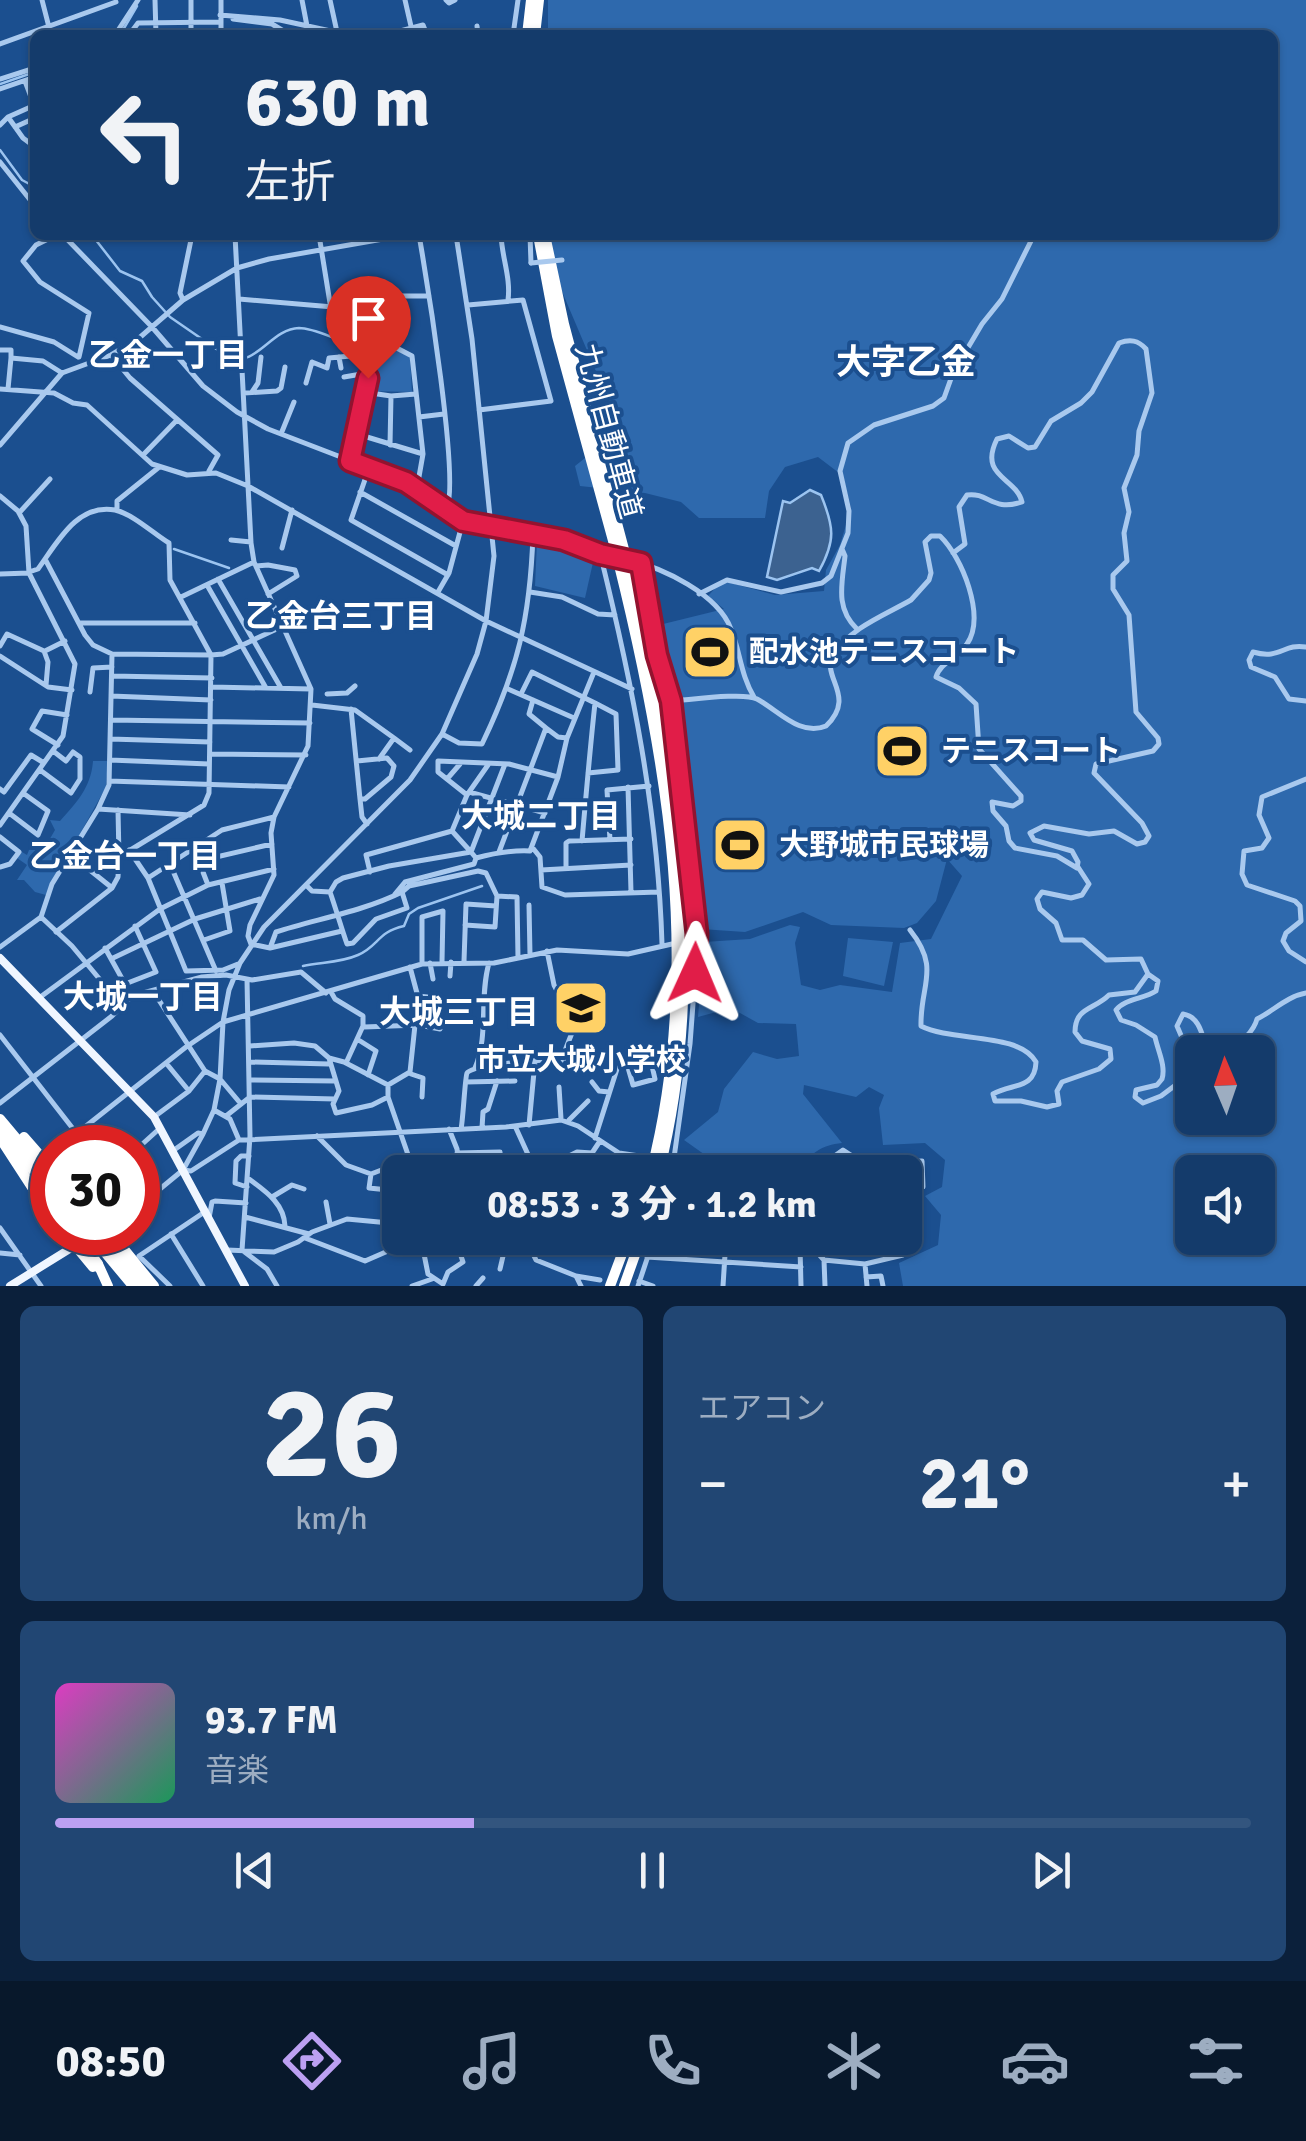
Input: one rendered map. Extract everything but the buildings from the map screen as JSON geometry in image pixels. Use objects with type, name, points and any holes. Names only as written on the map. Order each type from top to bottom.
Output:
[{"type":"highway","points":[[528,30],[531,0]]},
{"type":"highway","points":[[536,30],[539,0]]},
{"type":"highway","name":"九州自動車道","points":[[543,240],[668,756],[685,908],[683,1032],[663,1155]]},
{"type":"highway","name":"九州自動車道","points":[[622,556],[654,718],[673,848],[677,993],[662,1122],[654,1155]]},
{"type":"highway","points":[[0,1107],[30,1143]]},
{"type":"highway","points":[[0,1119],[30,1155]]},
{"type":"highway","points":[[0,1129],[30,1166]]},
{"type":"highway","points":[[2,1140],[30,1172]]},
{"type":"highway","points":[[2,1140],[30,1184]]},
{"type":"highway","points":[[84,1255],[96,1266]]},
{"type":"highway","points":[[90,1255],[108,1286]]},
{"type":"highway","points":[[102,1255],[124,1286]]},
{"type":"highway","points":[[106,1255],[132,1286]]},
{"type":"highway","points":[[117,1255],[142,1286]]},
{"type":"highway","points":[[130,1255],[157,1286]]},
{"type":"highway","points":[[609,1284],[622,1255]]},
{"type":"highway","points":[[624,1286],[635,1255]]},
{"type":"main road","points":[[0,958],[154,1117],[244,1285]]},
{"type":"main road","points":[[10,1286],[59,1255]]},
{"type":"street","points":[[119,30],[138,0]]},
{"type":"street","points":[[155,0],[156,30]]},
{"type":"street","points":[[191,0],[191,30]]},
{"type":"street","points":[[220,30],[221,0]]},
{"type":"street","points":[[302,0],[307,26]]},
{"type":"street","points":[[330,0],[337,30]]},
{"type":"street","points":[[404,0],[412,30]]},
{"type":"street","points":[[446,0],[456,0]]},
{"type":"street","points":[[514,30],[518,0]]},
{"type":"street","points":[[37,30],[115,1],[125,22]]},
{"type":"street","points":[[40,2],[49,30]]},
{"type":"street","points":[[133,30],[138,23],[220,18],[271,18],[327,30]]},
{"type":"street","points":[[220,18],[272,24],[282,30]]},
{"type":"street","points":[[477,26],[477,30]]},
{"type":"street","points":[[0,44],[30,33]]},
{"type":"street","points":[[0,80],[30,70]]},
{"type":"street","points":[[0,89],[30,78]]},
{"type":"street","points":[[25,80],[30,92]]},
{"type":"street","points":[[0,125],[30,107]]},
{"type":"street","points":[[8,117],[30,143]]},
{"type":"street","points":[[15,128],[30,120]]},
{"type":"street","points":[[0,162],[30,200]]},
{"type":"street","points":[[48,240],[36,245],[24,265],[40,282],[90,313],[80,361]]},
{"type":"street","points":[[64,240],[152,327],[203,386],[244,416],[417,488],[463,521],[564,540],[666,571],[700,594],[730,624],[746,683],[754,697],[799,726],[819,729],[833,720],[840,708],[841,695],[831,662],[833,656],[857,629],[911,600],[930,580],[927,538],[940,536],[969,586],[974,622],[967,644],[939,669],[936,677],[959,688],[976,704],[978,746],[1021,796],[1014,806],[992,802],[996,816],[1006,826],[1008,841],[1015,848],[1056,856],[1078,867]]},
{"type":"street","points":[[183,300],[180,293],[191,240]]},
{"type":"street","points":[[235,240],[242,362],[248,392],[244,416],[251,542],[255,564],[311,689],[306,754],[274,817],[274,869],[248,932],[251,944]]},
{"type":"street","points":[[319,240],[332,307],[350,341],[389,344],[410,353],[423,454],[417,488]]},
{"type":"street","points":[[0,445],[62,373],[80,361],[112,355],[183,300],[237,268],[359,240]]},
{"type":"street","points":[[420,240],[444,414],[452,497],[446,510]]},
{"type":"street","points":[[160,1188],[183,1170],[214,1110],[223,1022],[234,976],[251,944],[410,780],[442,734],[468,682],[486,620],[494,556],[468,305],[457,240]]},
{"type":"street","points":[[501,240],[504,268],[511,282],[508,300]]},
{"type":"street","points":[[530,240],[531,263],[562,260]]},
{"type":"street","points":[[700,594],[727,580],[776,592],[822,584],[834,571],[849,520],[840,471],[848,443],[874,426],[933,406],[944,398],[952,373],[1002,299],[1032,240]]},
{"type":"street","points":[[239,299],[332,307],[392,296],[430,296]]},
{"type":"street","points":[[468,305],[524,301],[551,402],[479,410]]},
{"type":"street","points":[[0,327],[54,342],[80,361]]},
{"type":"street","points":[[953,553],[965,544],[959,507],[967,496],[978,495],[996,506],[1022,502],[1021,496],[995,470],[992,454],[997,439],[1009,436],[1028,448],[1035,447],[1052,420],[1092,392],[1120,343],[1126,340],[1142,344],[1146,348],[1152,394],[1124,488],[1129,512],[1124,534],[1127,562],[1116,570],[1112,588],[1129,616],[1136,712],[1159,744],[1152,750],[1096,764],[1094,773],[1142,822],[1150,836],[1137,844],[1114,831],[1089,834],[1044,826],[1030,833],[1034,840],[1072,852],[1089,884],[1082,896],[1071,898],[1042,892],[1037,898],[1040,909],[1054,920],[1062,940],[1084,940],[1106,960],[1142,959],[1148,974],[1158,981],[1156,990],[1147,997],[1122,1004],[1116,1010],[1121,1020],[1155,1037],[1162,1063],[1162,1080],[1136,1090],[1135,1097],[1143,1103],[1151,1101],[1175,1086]]},
{"type":"street","points":[[350,461],[367,373],[360,342]]},
{"type":"street","points":[[0,350],[11,350],[8,389]]},
{"type":"street","points":[[112,355],[130,378],[218,455],[209,472]]},
{"type":"street","points":[[306,383],[312,362],[326,368],[329,358],[361,355]]},
{"type":"street","points":[[339,357],[340,368]]},
{"type":"street","points":[[11,358],[44,361],[62,373]]},
{"type":"street","points":[[248,392],[258,382],[261,358]]},
{"type":"street","points":[[248,392],[281,388],[284,367]]},
{"type":"street","points":[[344,377],[367,373]]},
{"type":"street","points":[[0,388],[54,393],[94,409],[159,468],[187,475],[209,472],[248,486],[486,620],[632,689]]},
{"type":"street","points":[[364,395],[416,394]]},
{"type":"street","points":[[390,445],[391,396]]},
{"type":"street","points":[[281,434],[294,402]]},
{"type":"street","points":[[419,417],[444,414]]},
{"type":"street","points":[[143,455],[177,420]]},
{"type":"street","points":[[356,434],[423,454]]},
{"type":"street","points":[[117,510],[117,501],[123,494],[159,468]]},
{"type":"street","points":[[369,468],[350,520],[448,575]]},
{"type":"street","points":[[19,513],[50,479]]},
{"type":"street","points":[[360,492],[456,546]]},
{"type":"street","points":[[0,496],[19,513],[27,530],[29,572],[75,664],[68,715],[56,748],[1,821]]},
{"type":"street","points":[[0,574],[38,569],[76,519],[91,513],[117,510],[169,544],[170,578],[211,654],[209,785],[204,805],[119,857]]},
{"type":"street","points":[[282,548],[292,510]]},
{"type":"street","points":[[438,592],[448,575],[463,521]]},
{"type":"street","points":[[442,734],[459,743],[482,744],[508,689],[523,638],[533,535]]},
{"type":"street","points":[[232,540],[251,542]]},
{"type":"street","points":[[842,549],[845,556],[841,606],[847,620],[857,629]]},
{"type":"street","points":[[600,554],[632,689],[649,786],[662,946]]},
{"type":"street","points":[[46,559],[92,645],[112,654],[224,654],[281,626]]},
{"type":"street","points":[[641,563],[657,655],[671,701],[694,938],[690,1044],[673,1155]]},
{"type":"street","points":[[181,598],[255,564],[295,570],[297,576],[268,594]]},
{"type":"street","points":[[218,579],[282,688]]},
{"type":"street","points":[[206,584],[266,688]]},
{"type":"street","points":[[530,592],[562,596],[598,614],[615,615]]},
{"type":"street","points":[[79,623],[196,623]]},
{"type":"street","points":[[0,646],[7,634],[44,651],[48,662],[46,685]]},
{"type":"street","points":[[44,651],[66,642]]},
{"type":"street","points":[[1306,647],[1296,646],[1268,657],[1254,652],[1249,660],[1257,671],[1275,677],[1289,698],[1306,701]]},
{"type":"street","points":[[0,948],[40,917],[52,884],[98,810],[109,781],[112,654]]},
{"type":"street","points":[[0,656],[46,685],[72,690]]},
{"type":"street","points":[[90,692],[92,668],[112,668]]},
{"type":"street","points":[[521,694],[532,672],[616,714],[618,770],[588,773]]},
{"type":"street","points":[[330,892],[343,878],[390,866],[530,851],[558,777],[574,718],[594,672]]},
{"type":"street","points":[[112,676],[212,678]]},
{"type":"street","points":[[327,694],[344,694],[354,686]]},
{"type":"street","points":[[212,687],[311,689]]},
{"type":"street","points":[[508,689],[574,718]]},
{"type":"street","points":[[344,694],[357,762],[362,817],[368,825]]},
{"type":"street","points":[[111,696],[211,700]]},
{"type":"street","points":[[671,701],[754,697]]},
{"type":"street","points":[[534,700],[529,714],[558,737],[567,738]]},
{"type":"street","points":[[582,841],[594,703]]},
{"type":"street","points":[[311,705],[347,708],[410,750]]},
{"type":"street","points":[[0,789],[4,792],[31,755],[72,794],[80,779],[80,757],[73,752],[66,760],[32,729],[42,711],[68,715]]},
{"type":"street","points":[[111,720],[310,723]]},
{"type":"street","points":[[499,852],[546,728]]},
{"type":"street","points":[[379,759],[394,738]]},
{"type":"street","points":[[110,740],[210,742]]},
{"type":"street","points":[[210,754],[306,754]]},
{"type":"street","points":[[357,762],[387,758],[394,766],[391,776],[360,799]]},
{"type":"street","points":[[110,760],[210,764]]},
{"type":"street","points":[[545,813],[468,793],[438,772],[438,761],[505,764],[558,777]]},
{"type":"street","points":[[448,779],[460,764]]},
{"type":"street","points":[[393,897],[405,882],[474,864],[505,764]]},
{"type":"street","points":[[452,832],[468,793],[488,765]]},
{"type":"street","points":[[1306,779],[1262,797],[1259,815],[1269,838],[1262,848],[1244,852],[1242,874],[1247,884],[1300,906],[1301,921],[1286,933],[1283,941],[1289,951],[1306,962]]},
{"type":"street","points":[[109,781],[288,787]]},
{"type":"street","points":[[610,840],[607,790],[649,786]]},
{"type":"street","points":[[628,787],[631,892]]},
{"type":"street","points":[[8,813],[38,836],[48,811],[23,793]]},
{"type":"street","points":[[98,810],[190,815]]},
{"type":"street","points":[[56,932],[112,888],[118,877],[118,810]]},
{"type":"street","points":[[148,878],[222,830],[274,817]]},
{"type":"street","points":[[452,832],[474,855]]},
{"type":"street","points":[[370,872],[366,855],[452,832]]},
{"type":"street","points":[[0,838],[19,852],[10,864],[0,868]]},
{"type":"street","points":[[566,868],[566,844],[631,839]]},
{"type":"street","points":[[199,861],[272,844]]},
{"type":"street","points":[[532,847],[540,856],[544,890],[557,894],[660,892]]},
{"type":"street","points":[[194,848],[208,885]]},
{"type":"street","points":[[128,850],[148,878],[186,970],[216,971],[240,963]]},
{"type":"street","points":[[71,855],[112,888]]},
{"type":"street","points":[[170,864],[216,971]]},
{"type":"street","points":[[540,870],[631,865]]},
{"type":"street","points":[[39,998],[160,908],[208,885],[274,869]]},
{"type":"street","points":[[270,948],[276,932],[393,897],[408,886],[478,870],[486,874],[497,896],[494,927],[465,925]]},
{"type":"street","points":[[204,940],[230,931],[222,882]]},
{"type":"street","points":[[307,886],[312,891],[330,892]]},
{"type":"street","points":[[330,892],[347,944],[353,943],[376,919],[407,908],[402,892]]},
{"type":"street","points":[[497,896],[516,897],[518,959]]},
{"type":"street","points":[[111,959],[195,919],[260,899]]},
{"type":"street","points":[[464,962],[466,904],[496,906]]},
{"type":"street","points":[[529,905],[530,956]]},
{"type":"street","points":[[433,979],[426,964],[422,917],[443,911],[442,962]]},
{"type":"street","points":[[40,917],[102,982],[125,1000]]},
{"type":"street","points":[[105,948],[125,984],[156,972],[135,926]]},
{"type":"street","points":[[910,930],[923,947],[929,970],[921,1026],[1026,1049],[1036,1062],[1033,1078],[1026,1084],[993,1094],[999,1103],[1021,1101],[1052,1107],[1060,1104],[1057,1091],[1062,1082],[1100,1069],[1111,1059],[1106,1046],[1088,1044],[1078,1038],[1075,1020],[1080,1012],[1101,1004],[1113,993],[1135,992],[1148,974]]},
{"type":"street","points":[[251,944],[270,948],[342,932]]},
{"type":"street","points":[[87,1125],[223,1022],[426,964],[489,963],[547,951],[618,954],[672,944]]},
{"type":"street","points":[[547,951],[554,985],[575,1024],[561,1060]]},
{"type":"street","points":[[450,976],[451,962]]},
{"type":"street","points":[[476,1068],[484,1041],[483,1003],[489,963]]},
{"type":"street","points":[[410,967],[418,996],[410,1074]]},
{"type":"street","points":[[0,1107],[112,1016],[125,1000],[202,977],[248,979],[302,972],[335,999],[361,1013],[363,1026],[346,1062]]},
{"type":"street","points":[[242,1250],[250,1097],[248,979]]},
{"type":"street","points":[[153,991],[205,1072],[220,1078],[241,1104]]},
{"type":"street","points":[[1249,1035],[1257,1019],[1291,997],[1306,993]]},
{"type":"street","points":[[418,996],[483,1003]]},
{"type":"street","points":[[1181,1035],[1177,1026],[1182,1014],[1191,1016],[1202,1035]]},
{"type":"street","points":[[363,1026],[440,1028]]},
{"type":"street","points":[[0,1035],[69,1125]]},
{"type":"street","points":[[357,1039],[376,1051],[368,1075]]},
{"type":"street","points":[[250,1046],[294,1042],[317,1046],[329,1061],[339,1091],[333,1108],[336,1113],[388,1097]]},
{"type":"street","points":[[462,1129],[467,1073],[476,1068],[584,1056]]},
{"type":"street","points":[[572,1155],[592,1154],[617,1069],[627,1064],[650,1056],[656,1078],[633,1085],[627,1064]]},
{"type":"street","points":[[250,1062],[346,1062],[388,1085]]},
{"type":"street","points":[[529,1125],[535,1062]]},
{"type":"street","points":[[166,1063],[189,1090]]},
{"type":"street","points":[[221,1065],[233,1065]]},
{"type":"street","points":[[154,1117],[205,1072]]},
{"type":"street","points":[[388,1085],[410,1074],[423,1078],[422,1097]]},
{"type":"street","points":[[250,1080],[335,1081]]},
{"type":"street","points":[[466,1082],[515,1080]]},
{"type":"street","points":[[482,1128],[483,1112],[488,1109],[497,1081]]},
{"type":"street","points":[[592,1082],[598,1090],[609,1092]]},
{"type":"street","points":[[388,1085],[388,1097],[406,1155]]},
{"type":"street","points":[[559,1087],[565,1121]]},
{"type":"street","points":[[226,1116],[250,1097],[335,1099]]},
{"type":"street","points":[[183,1170],[191,1172],[240,1140],[565,1121],[588,1101]]},
{"type":"street","points":[[214,1110],[234,1124],[240,1140]]},
{"type":"street","points":[[565,1121],[619,1153],[632,1155]]},
{"type":"street","points":[[515,1126],[528,1155]]},
{"type":"street","points":[[449,1129],[457,1154],[500,1155]]},
{"type":"street","points":[[174,1150],[202,1134]]},
{"type":"street","points":[[317,1136],[346,1166],[371,1174],[382,1169]]},
{"type":"street","points":[[247,1187],[238,1186],[235,1181],[237,1158],[248,1156]]},
{"type":"street","points":[[371,1174],[369,1188],[382,1189]]},
{"type":"street","points":[[247,1178],[272,1197],[284,1213],[284,1226]]},
{"type":"street","points":[[272,1197],[292,1184],[304,1190]]},
{"type":"street","points":[[170,1286],[139,1256],[171,1234],[211,1216],[212,1202],[257,1207]]},
{"type":"street","points":[[326,1202],[330,1224]]},
{"type":"street","points":[[245,1217],[284,1226],[362,1261],[382,1253]]},
{"type":"street","points":[[224,1250],[274,1252],[351,1218],[382,1223]]},
{"type":"street","points":[[0,1228],[41,1286]]},
{"type":"street","points":[[171,1234],[203,1286]]},
{"type":"street","points":[[242,1250],[267,1268],[277,1286]]},
{"type":"street","points":[[0,1253],[20,1255]]},
{"type":"street","points":[[424,1255],[428,1274],[444,1285],[448,1272],[463,1262],[460,1255]]},
{"type":"street","points":[[500,1269],[503,1255]]},
{"type":"street","points":[[533,1255],[536,1260],[576,1276],[609,1284]]},
{"type":"street","points":[[648,1255],[638,1283],[652,1286]]},
{"type":"street","points":[[723,1286],[725,1255]]},
{"type":"street","points":[[800,1255],[801,1286]]},
{"type":"street","points":[[819,1255],[824,1260],[825,1286]]},
{"type":"street","points":[[824,1260],[864,1264],[903,1255]]},
{"type":"street","points":[[647,1258],[801,1268]]},
{"type":"street","points":[[864,1264],[867,1286]]},
{"type":"street","points":[[576,1276],[580,1286]]},
{"type":"street","points":[[866,1277],[882,1276],[883,1286]]},
{"type":"street","points":[[412,1286],[434,1277]]},
{"type":"street","points":[[476,1286],[484,1278]]},
{"type":"shaded area","points":[[548,0],[1306,0],[1306,1286],[903,1286],[899,1263],[938,1245],[941,1215],[925,1196],[942,1187],[945,1160],[925,1143],[883,1145],[879,1108],[884,1095],[869,1087],[856,1097],[804,1085],[803,1094],[842,1143],[813,1155],[705,1155],[684,1140],[718,1112],[724,1089],[753,1052],[777,1059],[799,1056],[796,1024],[758,1023],[731,1008],[698,1017],[704,942],[750,939],[790,925],[800,927],[795,943],[801,985],[820,990],[840,985],[892,992],[900,943],[931,939],[962,876],[947,859],[936,901],[917,923],[904,928],[831,925],[803,912],[745,932],[701,929],[673,696],[655,626],[724,609],[708,596],[719,584],[727,582],[775,595],[824,591],[826,570],[840,545],[851,508],[843,476],[818,457],[785,467],[769,491],[765,518],[699,518],[681,502],[645,493],[580,486],[575,466],[614,435],[609,402],[540,240],[1278,240],[1278,30],[548,30]]},
{"type":"shaded area","points":[[363,345],[389,347],[410,357],[412,392],[369,391]]},
{"type":"shaded area","points":[[810,490],[821,495],[831,525],[831,542],[819,571],[812,568],[777,580],[767,577],[783,501],[790,503]]},
{"type":"shaded area","points":[[537,542],[569,547],[594,558],[585,598],[535,586]]},
{"type":"shaded area","points":[[93,761],[108,761],[106,787],[46,895],[35,892],[24,880],[17,880],[27,865],[17,858],[22,852],[27,855],[29,850],[48,842],[55,830],[50,820],[60,821],[77,801],[86,787]]},
{"type":"shaded area","points":[[848,938],[893,942],[884,986],[843,976]]},
{"type":"waterway","points":[[123,30],[137,6]]},
{"type":"waterway","points":[[0,84],[30,74]]},
{"type":"waterway","points":[[0,150],[22,180],[30,184]]},
{"type":"waterway","points":[[96,240],[120,271],[142,281],[170,317],[228,357],[247,357],[280,334],[299,328],[346,342]]},
{"type":"waterway","points":[[174,549],[229,568]]},
{"type":"waterway","points":[[303,966],[358,955],[388,932],[404,926],[409,914],[418,908],[482,886]]},
{"type":"place","name":"配水池テニスコート","points":[[710,652]]},
{"type":"place","name":"テニスコート","points":[[902,751]]},
{"type":"place","name":"大野城市民球場","points":[[740,845]]},
{"type":"place","name":"市立大城小学校","points":[[581,1008]]},
{"type":"district","name":"乙金一丁目","points":[[168,355]]},
{"type":"district","name":"大字乙金","points":[[906,362]]},
{"type":"district","name":"乙金台三丁目","points":[[341,616]]},
{"type":"district","name":"大城二丁目","points":[[541,816]]},
{"type":"district","name":"乙金台一丁目","points":[[125,856]]},
{"type":"district","name":"大城一丁目","points":[[143,997]]},
{"type":"district","name":"大城三丁目","points":[[459,1012]]},
{"type":"route","points":[[368,378],[350,461],[406,482],[463,521],[564,540],[600,554],[641,563],[657,655],[671,701],[697,934],[695,973]]}]
